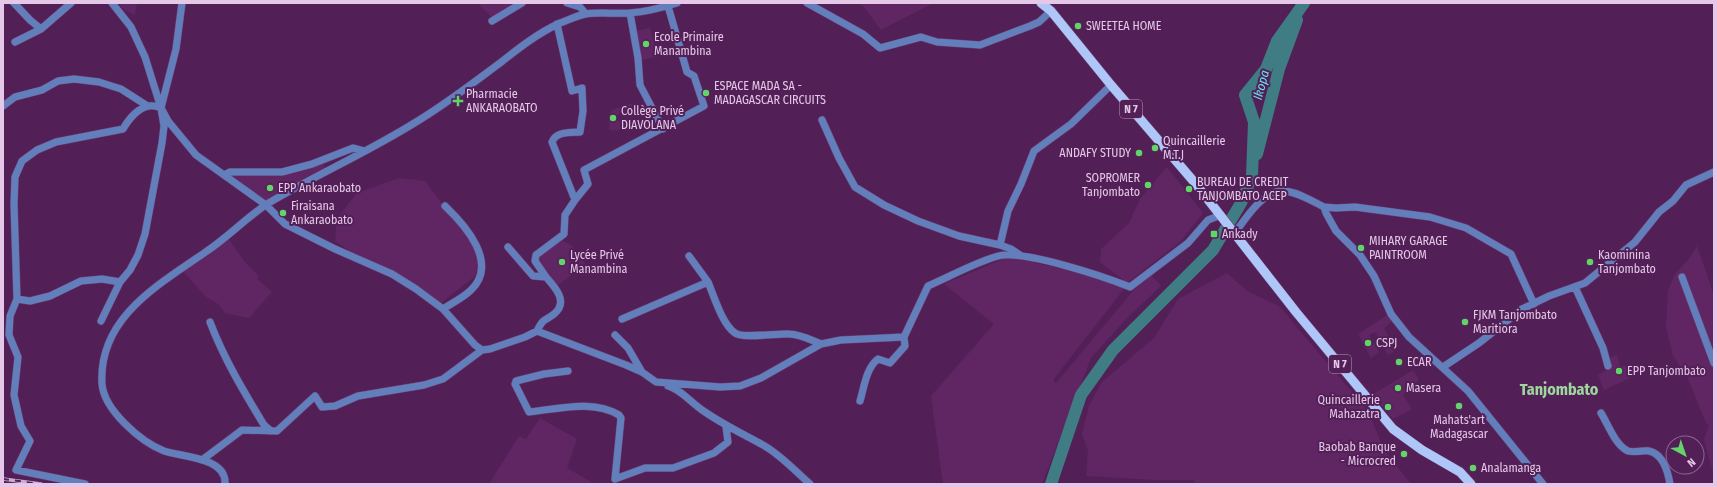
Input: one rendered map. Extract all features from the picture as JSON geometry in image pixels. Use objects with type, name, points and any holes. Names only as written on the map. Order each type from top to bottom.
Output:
[{"type":"main road","name":"N 7","points":[[1042,3],[1051,11],[1111,85],[1221,215],[1296,312],[1393,429],[1422,450],[1460,472],[1471,484]]},
{"type":"street","points":[[14,3],[41,29]]},
{"type":"street","points":[[15,42],[41,29],[71,3]]},
{"type":"street","points":[[101,321],[120,282],[130,270],[138,255],[145,234],[164,126],[161,108],[145,57],[131,27],[112,3]]},
{"type":"street","points":[[161,108],[176,50],[182,3]]},
{"type":"street","points":[[492,21],[522,3]]},
{"type":"street","points":[[567,3],[580,7],[586,14]]},
{"type":"street","points":[[225,484],[225,479],[217,467],[202,460],[165,451],[147,443],[116,414],[106,398],[102,386],[106,349],[117,326],[139,300],[159,284],[209,250],[266,205],[415,123],[444,104],[532,38],[556,24],[586,14],[630,14],[650,11],[677,3]]},
{"type":"street","points":[[807,3],[863,34],[880,48],[921,37],[937,42],[980,45],[1039,22],[1051,11]]},
{"type":"street","points":[[202,460],[242,430],[277,431],[315,396],[322,407],[335,406],[358,396],[424,385],[443,379],[482,350],[490,349],[525,337],[537,331],[542,320],[555,313],[560,305],[561,296],[535,261],[536,255],[564,234],[565,215],[588,184],[584,170],[598,161],[663,129],[704,106],[694,76],[687,72],[668,6]]},
{"type":"street","points":[[630,14],[638,58],[640,85],[663,129]]},
{"type":"street","points":[[556,24],[572,91],[582,88],[583,111],[580,132],[559,134],[552,142],[575,200]]},
{"type":"street","points":[[3,106],[15,97],[42,90],[58,81],[74,79],[99,82],[121,89],[146,105]]},
{"type":"street","points":[[1000,244],[1008,211],[1034,151],[1071,124],[1111,85]]},
{"type":"street","points":[[85,484],[16,470],[30,441],[21,426],[14,395],[18,357],[9,335],[10,316],[17,299],[14,204],[15,177],[22,161],[36,150],[56,142],[123,129],[129,119],[146,105],[154,104],[161,108],[168,121],[196,155],[266,205],[285,224],[335,249],[392,274],[416,289],[443,309],[475,345],[482,350]]},
{"type":"street","points":[[822,120],[839,158],[855,187],[884,205],[918,220],[960,236],[1000,244],[1020,255]]},
{"type":"street","points":[[224,175],[230,172],[282,172],[312,164],[353,148],[364,151]]},
{"type":"street","points":[[1443,367],[1479,343],[1522,309],[1549,296],[1585,283],[1609,265],[1635,242],[1659,212],[1686,186],[1714,172]]},
{"type":"street","points":[[1235,233],[1252,209],[1272,194],[1282,190],[1301,195],[1324,207],[1355,207],[1430,217],[1466,228],[1512,254],[1534,304]]},
{"type":"street","points":[[443,309],[471,290],[476,284],[482,263],[469,231],[445,206]]},
{"type":"street","points":[[1324,207],[1336,231],[1360,254],[1374,276],[1391,314],[1409,337],[1468,391],[1542,484]]},
{"type":"street","points":[[860,401],[867,374],[873,362],[878,359],[890,363],[905,346],[904,337],[928,286],[999,255],[1020,255],[1094,274],[1130,287],[1188,243],[1208,220],[1221,215]]},
{"type":"street","points":[[508,247],[533,276],[546,277]]},
{"type":"street","points":[[689,256],[708,282],[727,326],[735,334],[747,337],[759,334],[791,334],[821,344]]},
{"type":"street","points":[[1682,277],[1714,363]]},
{"type":"street","points":[[17,299],[30,301],[50,296],[81,281],[102,279],[120,282]]},
{"type":"street","points":[[622,319],[708,282]]},
{"type":"street","points":[[1575,287],[1603,348],[1608,366]]},
{"type":"street","points":[[210,322],[219,346],[233,374],[264,425],[271,432]]},
{"type":"street","points":[[537,331],[642,372],[656,382],[675,388],[694,405],[726,427],[777,455],[810,484]]},
{"type":"street","points":[[615,335],[628,348],[642,372]]},
{"type":"street","points":[[656,382],[720,387],[740,386],[761,378],[821,344],[841,340],[904,337]]},
{"type":"street","points":[[568,371],[544,374],[516,381],[515,384],[529,412],[554,407],[593,406],[618,413],[621,418],[614,479],[645,468],[673,468],[714,453],[728,442],[726,427]]},
{"type":"street","points":[[1601,413],[1620,445],[1628,451],[1650,451],[1659,458],[1665,466],[1670,484]]},
{"type":"shaded area","points":[[119,3],[137,3],[135,16],[122,8]]},
{"type":"shaded area","points":[[478,3],[517,3],[492,18]]},
{"type":"shaded area","points":[[861,3],[933,3],[881,30]]},
{"type":"shaded area","name":"Ecole Primaire Manambina","points":[[650,28],[658,57],[640,60],[636,31]]},
{"type":"shaded area","name":"Collège Privé DIAVOLANA","points":[[631,103],[633,108],[617,115],[616,121],[620,121],[621,126],[619,131],[609,130],[610,113],[612,110]]},
{"type":"shaded area","name":"EPP Ankaraobato","points":[[323,162],[325,169],[267,201],[230,175],[265,175]]},
{"type":"shaded area","points":[[1167,167],[1203,213],[1180,242],[1127,283],[1100,262],[1101,249],[1129,223],[1140,199]]},
{"type":"shaded area","points":[[399,178],[425,181],[443,205],[467,230],[481,261],[474,277],[441,303],[409,283],[396,272],[359,257],[335,241],[337,218],[357,193]]},
{"type":"shaded area","points":[[228,238],[244,261],[258,275],[257,279],[272,292],[249,318],[225,313],[218,304],[206,297],[182,270]]},
{"type":"shaded area","name":"Lycée Privé Manambina","points":[[562,240],[572,246],[586,265],[558,285],[547,274],[538,260],[538,256]]},
{"type":"shaded area","points":[[1697,246],[1714,295],[1714,476],[1705,444],[1705,437],[1709,425],[1706,423],[1686,374],[1673,356],[1666,327],[1668,290],[1675,274],[1688,260]]},
{"type":"shaded area","points":[[1008,257],[1096,276],[1127,285],[1053,380],[1056,383],[1134,290],[1150,274],[1161,286],[1126,319],[1091,358],[1042,484],[943,484],[931,396],[994,324],[944,284]]},
{"type":"shaded area","points":[[1227,273],[1247,291],[1279,306],[1368,411],[1384,450],[1411,484],[1195,484],[1194,480],[1157,480],[1086,476],[1088,451],[1082,434],[1089,406],[1102,382],[1154,338],[1178,299]]},
{"type":"shaded area","name":"CSPJ","points":[[1389,314],[1394,320],[1384,328],[1395,351],[1388,355],[1375,332],[1369,335],[1379,352],[1371,358],[1358,334]]},
{"type":"shaded area","name":"EPP Tanjombato","points":[[1617,355],[1620,367],[1631,364],[1634,376],[1604,390],[1598,375],[1611,368],[1608,358]]},
{"type":"shaded area","name":"Masera","points":[[1413,370],[1419,380],[1403,395],[1412,409],[1393,419],[1372,395]]},
{"type":"shaded area","points":[[540,418],[577,439],[567,468],[595,484],[489,484],[519,436],[526,439]]},
{"type":"waterway","points":[[1051,484],[1081,395],[1113,350],[1213,250],[1241,203],[1252,176],[1254,122],[1245,95],[1266,69],[1277,41],[1304,3]]},
{"type":"waterway","name":"Ikopa","points":[[1257,154],[1279,69],[1297,20]]},
{"type":"railway","points":[[3,479],[41,484]]},
{"type":"place","name":"SWEETEA HOME","points":[[1078,26]]},
{"type":"place","name":"Ecole Primaire Manambina","points":[[646,44]]},
{"type":"place","name":"ESPACE MADA SA - MADAGASCAR CIRCUITS","points":[[706,93]]},
{"type":"place","name":"Pharmacie ANKARAOBATO","points":[[458,101]]},
{"type":"place","name":"Collège Privé DIAVOLANA","points":[[613,118]]},
{"type":"place","name":"Quincaillerie M.T.J","points":[[1155,148]]},
{"type":"place","name":"ANDAFY STUDY","points":[[1139,153]]},
{"type":"place","name":"SOPROMER Tanjombato","points":[[1148,185]]},
{"type":"place","name":"EPP Ankaraobato","points":[[270,188]]},
{"type":"place","name":"BUREAU DE CREDIT TANJOMBATO ACEP","points":[[1189,189]]},
{"type":"place","name":"Firaisana Ankaraobato","points":[[283,213]]},
{"type":"place","name":"Ankady","points":[[1214,234]]},
{"type":"place","name":"MIHARY GARAGE PAINTROOM","points":[[1361,248]]},
{"type":"place","name":"Lycée Privé Manambina","points":[[562,262]]},
{"type":"place","name":"Kaominina Tanjombato","points":[[1590,262]]},
{"type":"place","name":"FJKM Tanjombato Maritiora","points":[[1465,322]]},
{"type":"place","name":"CSPJ","points":[[1368,343]]},
{"type":"place","name":"ECAR","points":[[1399,362]]},
{"type":"place","name":"EPP Tanjombato","points":[[1619,371]]},
{"type":"place","name":"Masera","points":[[1398,388]]},
{"type":"place","name":"Mahats'art Madagascar","points":[[1459,406]]},
{"type":"place","name":"Quincaillerie Mahazatra","points":[[1388,407]]},
{"type":"place","name":"Baobab Banque - Microcred","points":[[1404,454]]},
{"type":"place","name":"Analamanga","points":[[1473,468]]},
{"type":"district","name":"Tanjombato","points":[[1559,389]]}]
